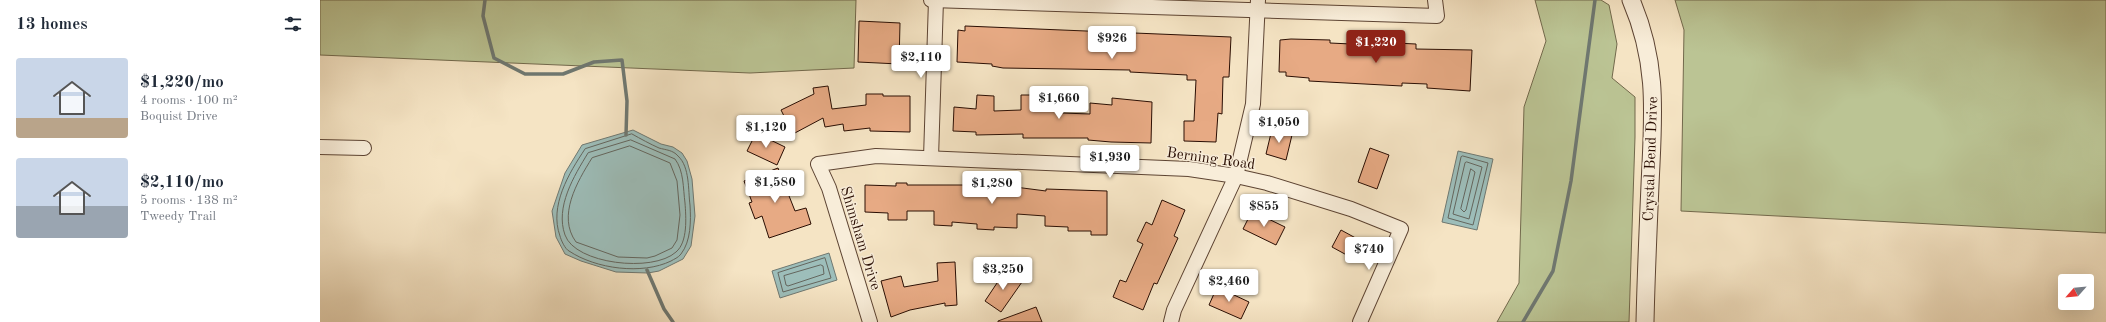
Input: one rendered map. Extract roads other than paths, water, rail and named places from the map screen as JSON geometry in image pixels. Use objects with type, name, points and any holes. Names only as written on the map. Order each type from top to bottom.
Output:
[{"type":"street","points":[[931,0],[1258,6],[1437,16],[1435,0]]},
{"type":"street","points":[[931,158],[936,0]]},
{"type":"street","name":"Crystal Bend Drive","points":[[1631,0],[1648,48],[1652,75],[1653,112],[1645,322]]},
{"type":"street","points":[[1171,322],[1174,310],[1236,176],[1252,104],[1258,6]]},
{"type":"street","points":[[320,147],[364,148]]},
{"type":"street","name":"Berning Road","points":[[818,164],[876,156],[1189,169],[1236,176],[1351,209],[1400,230],[1360,322]]},
{"type":"street","name":"Shimsham Drive","points":[[818,164],[829,188],[870,322]]},
{"type":"water","points":[[633,130],[661,144],[673,147],[682,153],[687,161],[692,179],[695,216],[691,246],[683,259],[659,271],[648,273],[616,272],[581,261],[565,254],[556,237],[552,211],[565,173],[582,145]]},
{"type":"water","points":[[1458,151],[1493,159],[1477,230],[1442,222]]},
{"type":"water","points":[[829,253],[837,280],[780,298],[772,271]]},
{"type":"waterway","points":[[485,0],[483,16],[494,58],[525,74],[563,74],[594,62],[622,60],[627,101],[626,135]]},
{"type":"waterway","points":[[1523,322],[1553,271],[1571,181],[1595,0]]},
{"type":"waterway","points":[[647,270],[664,309],[673,322]]}]
